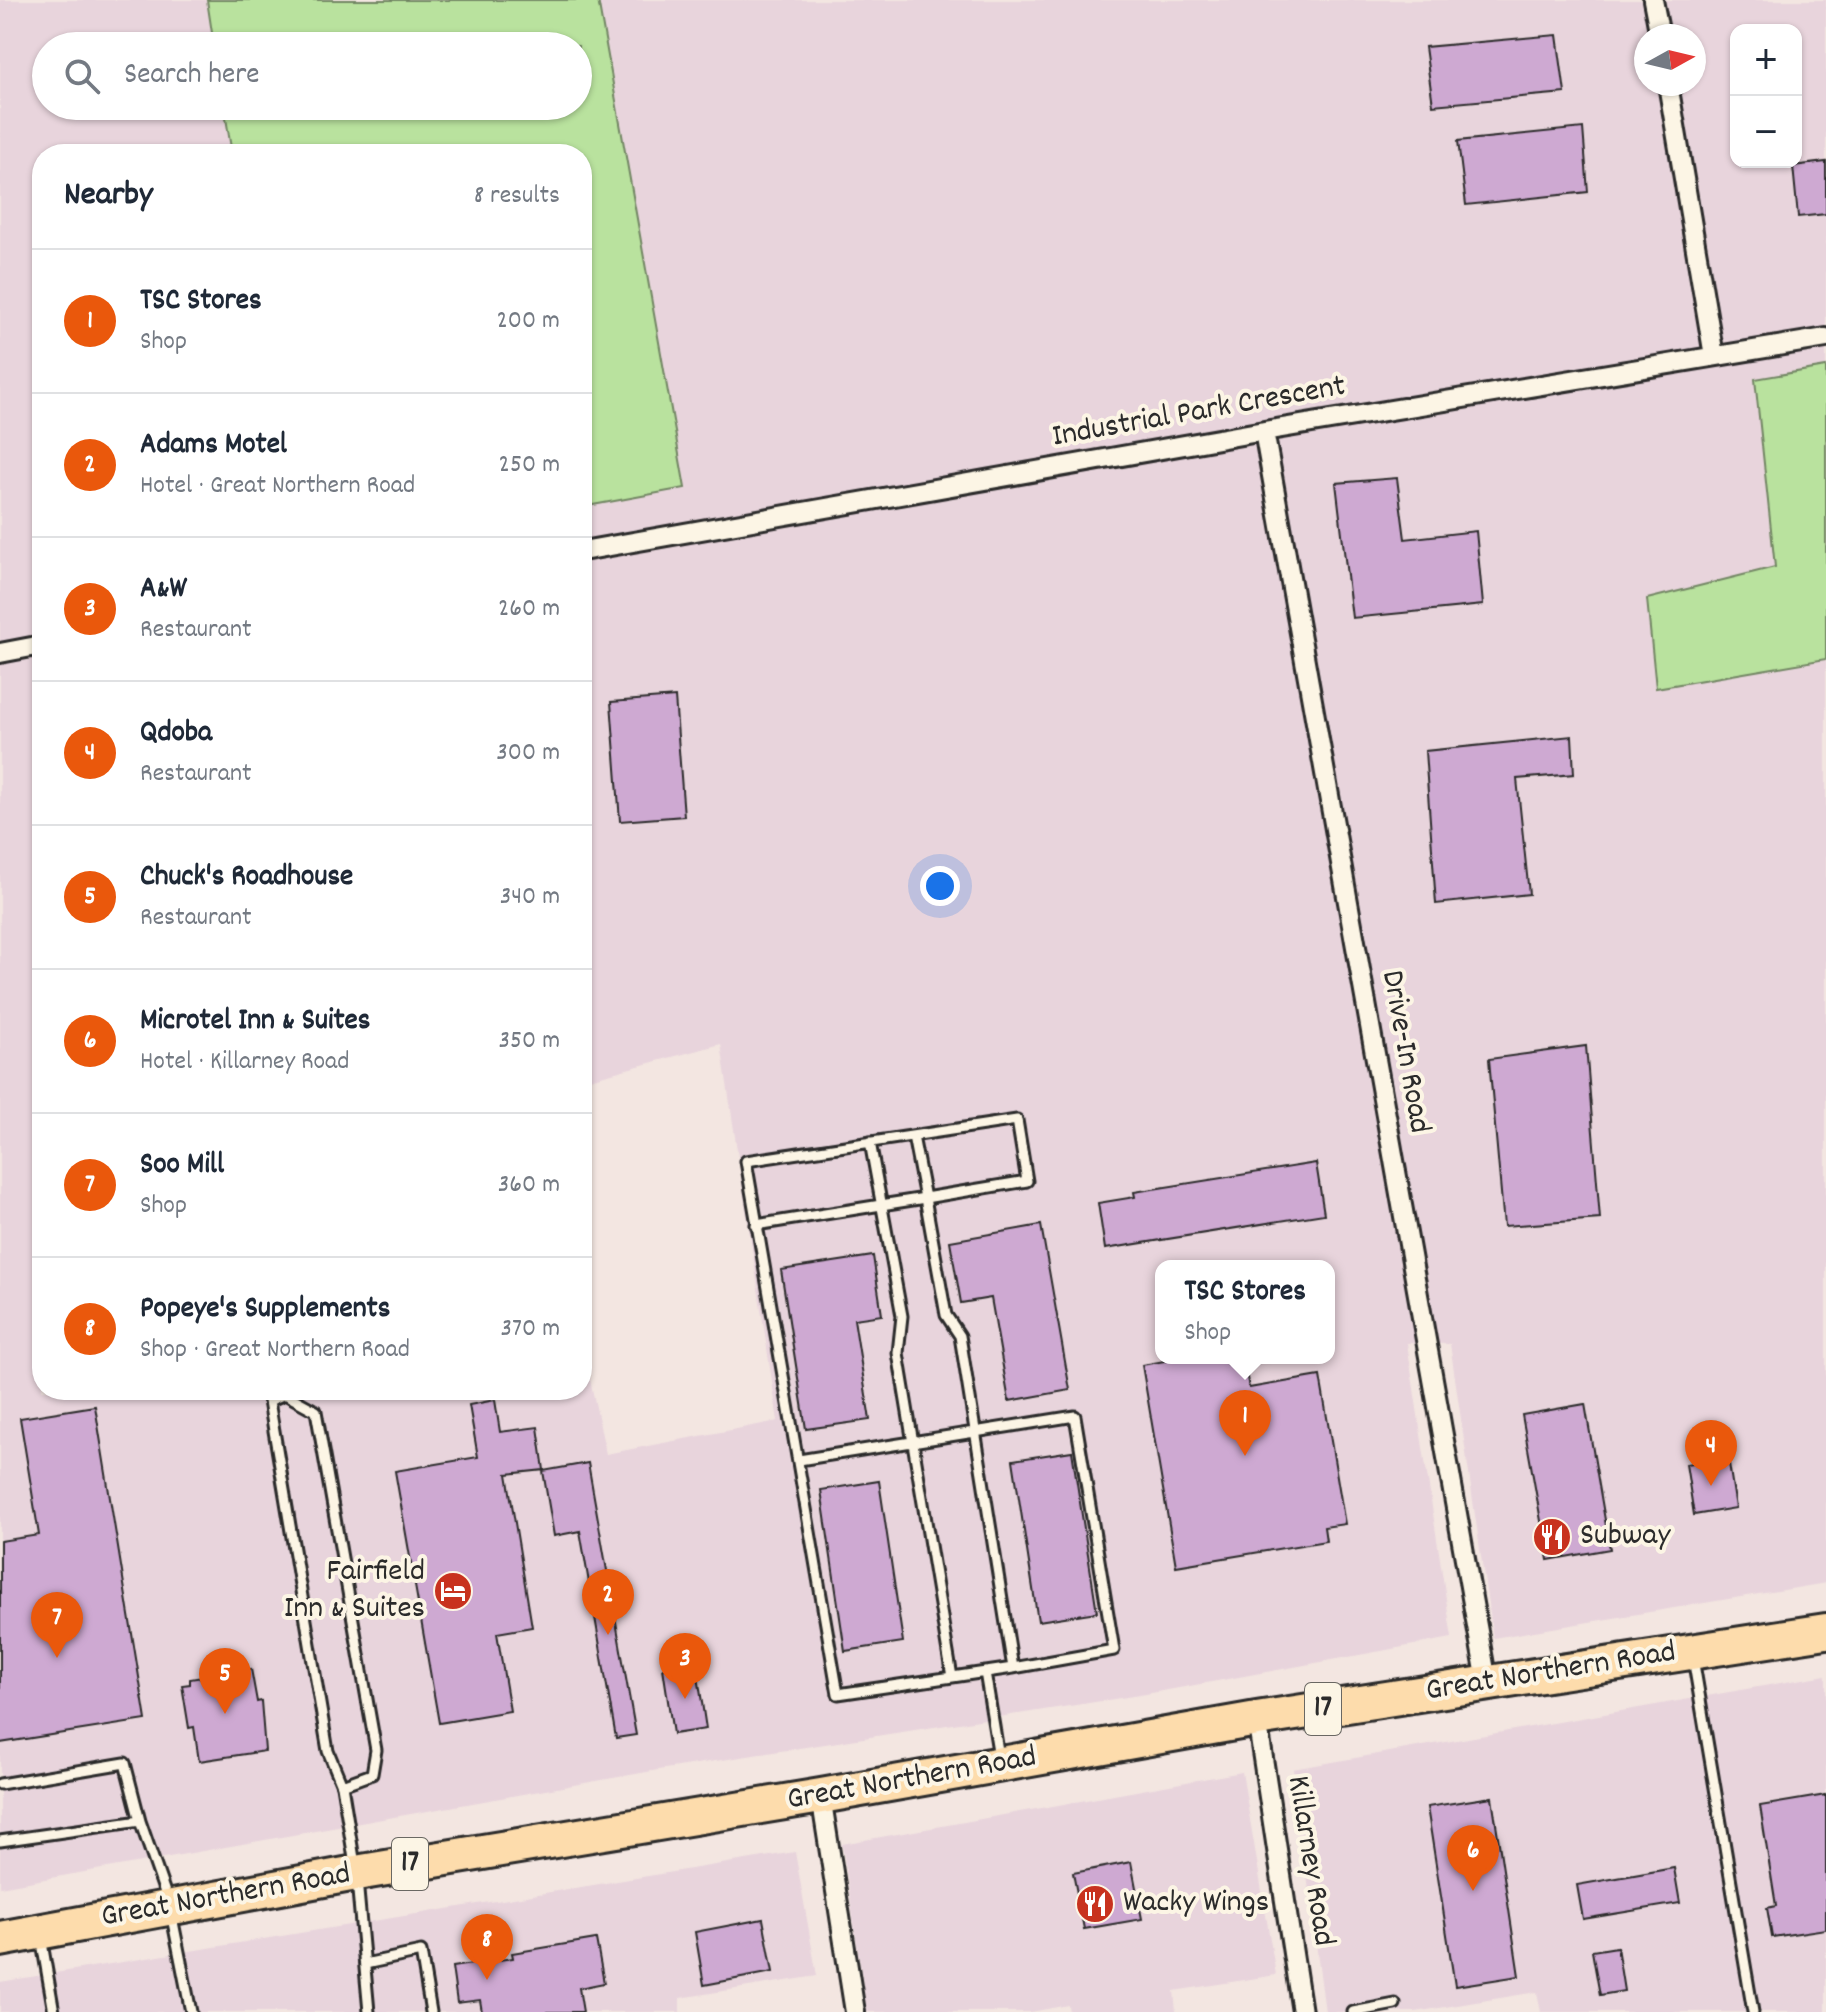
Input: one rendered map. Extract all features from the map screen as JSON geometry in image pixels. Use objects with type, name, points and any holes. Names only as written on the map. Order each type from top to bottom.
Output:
[{"type":"highway","name":"Great Northern Road","points":[[0,1939],[356,1873],[821,1796],[1257,1719],[1826,1631]]},
{"type":"street","points":[[1653,0],[1658,24]]},
{"type":"street","points":[[1670,96],[1714,356]]},
{"type":"street","name":"Industrial Park Crescent","points":[[592,549],[1264,431],[1826,338]]},
{"type":"street","name":"Drive-In Road","points":[[1264,431],[1487,1682]]},
{"type":"street","points":[[0,653],[32,647]]},
{"type":"street","name":"Killarney Road","points":[[1257,1719],[1302,2012]]},
{"type":"street","points":[[821,1796],[855,2012]]},
{"type":"lane","points":[[756,1225],[1027,1181],[1017,1120],[746,1161],[756,1225],[799,1460],[819,1597],[838,1694],[1114,1650],[1075,1416],[799,1460]]},
{"type":"lane","points":[[913,1136],[946,1315],[960,1336],[1013,1668]]},
{"type":"lane","points":[[870,1142],[902,1316],[898,1353],[952,1677]]},
{"type":"lane","points":[[271,1400],[269,1401],[328,1751],[342,1785],[356,1873],[369,2012]]},
{"type":"lane","points":[[296,1400],[316,1411],[376,1750],[372,1774],[342,1785]]},
{"type":"lane","points":[[1691,1651],[1753,2012]]},
{"type":"lane","points":[[985,1672],[1000,1764]]},
{"type":"lane","points":[[0,1784],[125,1763],[140,1821],[170,1907],[191,2012]]},
{"type":"lane","points":[[0,1841],[140,1821]]},
{"type":"lane","points":[[40,1931],[54,2012]]},
{"type":"lane","points":[[365,1964],[421,1952],[431,2012]]},
{"type":"lane","points":[[1353,2012],[1395,2004]]},
{"type":"shaded area","points":[[0,0],[1826,0],[1826,367],[1755,380],[1775,567],[1647,599],[1657,688],[1826,659],[1826,1583],[1493,1638],[1450,1344],[1407,1343],[1452,1638],[1146,1694],[658,1770],[0,1887]]},
{"type":"shaded area","points":[[1826,1675],[1826,2012],[1541,2012],[1537,1992],[1415,2012],[1325,2012],[1293,1769]]},
{"type":"shaded area","points":[[1242,1772],[1276,1975],[1174,1991],[1176,2012],[1069,2012],[1068,2005],[1031,2012],[867,2012],[842,1844]]},
{"type":"shaded area","points":[[795,1852],[817,1976],[680,1998],[680,2012],[0,2012],[0,1982]]},
{"type":"green space","points":[[207,0],[598,0],[685,488],[592,505],[592,144],[230,144],[226,120],[592,120],[592,32],[212,32]]},
{"type":"green space","points":[[1826,367],[1826,659],[1656,688],[1647,599],[1775,567],[1755,379]]},
{"type":"building","points":[[1557,35],[1565,93],[1433,105],[1425,47]]},
{"type":"building","points":[[1583,128],[1588,192],[1466,205],[1458,141]]},
{"type":"building","points":[[1826,162],[1826,214],[1798,217],[1793,168],[1802,168],[1802,165]]},
{"type":"building","points":[[1397,478],[1405,539],[1476,531],[1483,605],[1352,618],[1336,483]]},
{"type":"building","points":[[675,697],[684,816],[620,821],[611,702]]},
{"type":"building","points":[[1572,736],[1574,774],[1517,779],[1529,894],[1436,904],[1425,751]]},
{"type":"building","points":[[1586,1046],[1600,1219],[1504,1226],[1489,1059]]},
{"type":"building","points":[[1316,1163],[1324,1214],[1105,1249],[1098,1203],[1135,1197],[1134,1192]]},
{"type":"building","points":[[1041,1225],[1070,1390],[1009,1401],[991,1298],[961,1303],[950,1241]]},
{"type":"building","points":[[873,1256],[882,1315],[854,1319],[870,1420],[806,1429],[781,1270]]},
{"type":"building","points":[[1245,1364],[1249,1388],[1320,1376],[1345,1524],[1324,1527],[1326,1541],[1176,1566],[1142,1365]]},
{"type":"building","name":"Fairfield Inn & Suites","points":[[495,1400],[500,1432],[538,1427],[544,1470],[507,1474],[532,1627],[497,1633],[510,1711],[439,1723],[395,1471],[478,1457],[469,1405]]},
{"type":"building","points":[[1585,1404],[1610,1549],[1548,1560],[1522,1415]]},
{"type":"building","points":[[95,1406],[146,1720],[0,1743],[0,1541],[39,1535],[20,1418]]},
{"type":"building","points":[[1072,1451],[1097,1612],[1038,1621],[1013,1460]]},
{"type":"building","points":[[1728,1457],[1736,1508],[1694,1515],[1686,1464]]},
{"type":"building","points":[[588,1463],[636,1735],[616,1738],[580,1531],[554,1536],[543,1471]]},
{"type":"building","points":[[879,1481],[903,1642],[845,1651],[821,1490]]},
{"type":"building","points":[[696,1663],[706,1729],[673,1734],[663,1668]]},
{"type":"building","points":[[251,1669],[257,1702],[261,1701],[265,1751],[199,1761],[194,1727],[189,1728],[182,1685],[190,1684],[190,1679]]},
{"type":"building","points":[[1826,1795],[1826,1929],[1772,1937],[1767,1908],[1776,1906],[1760,1806]]},
{"type":"building","points":[[1492,1797],[1519,1976],[1455,1986],[1427,1807]]},
{"type":"building","points":[[1131,1862],[1142,1919],[1084,1929],[1073,1873]]},
{"type":"building","points":[[1674,1868],[1680,1903],[1583,1919],[1577,1885]]},
{"type":"building","points":[[763,1919],[773,1972],[704,1985],[695,1932]]},
{"type":"building","points":[[596,1939],[604,1983],[579,1988],[583,2012],[482,2012],[480,2000],[457,2003],[452,1967],[513,1958],[512,1953]]},
{"type":"building","points":[[1617,1947],[1624,1991],[1600,1995],[1592,1951]]},
{"type":"place","name":"TSC Stores","points":[[1245,1456]]},
{"type":"place","name":"Qdoba","points":[[1711,1486]]},
{"type":"place","name":"Subway","points":[[1552,1537]]},
{"type":"place","name":"Fairfield Inn & Suites","points":[[453,1591]]},
{"type":"place","name":"Adams Motel","points":[[608,1635]]},
{"type":"place","name":"Soo Mill","points":[[57,1658]]},
{"type":"place","name":"A&W","points":[[685,1699]]},
{"type":"place","name":"Chuck's Roadhouse","points":[[225,1714]]},
{"type":"place","name":"Microtel Inn & Suites","points":[[1473,1891]]},
{"type":"place","name":"Wacky Wings","points":[[1095,1904]]},
{"type":"place","name":"Popeye's Supplements","points":[[487,1980]]}]
